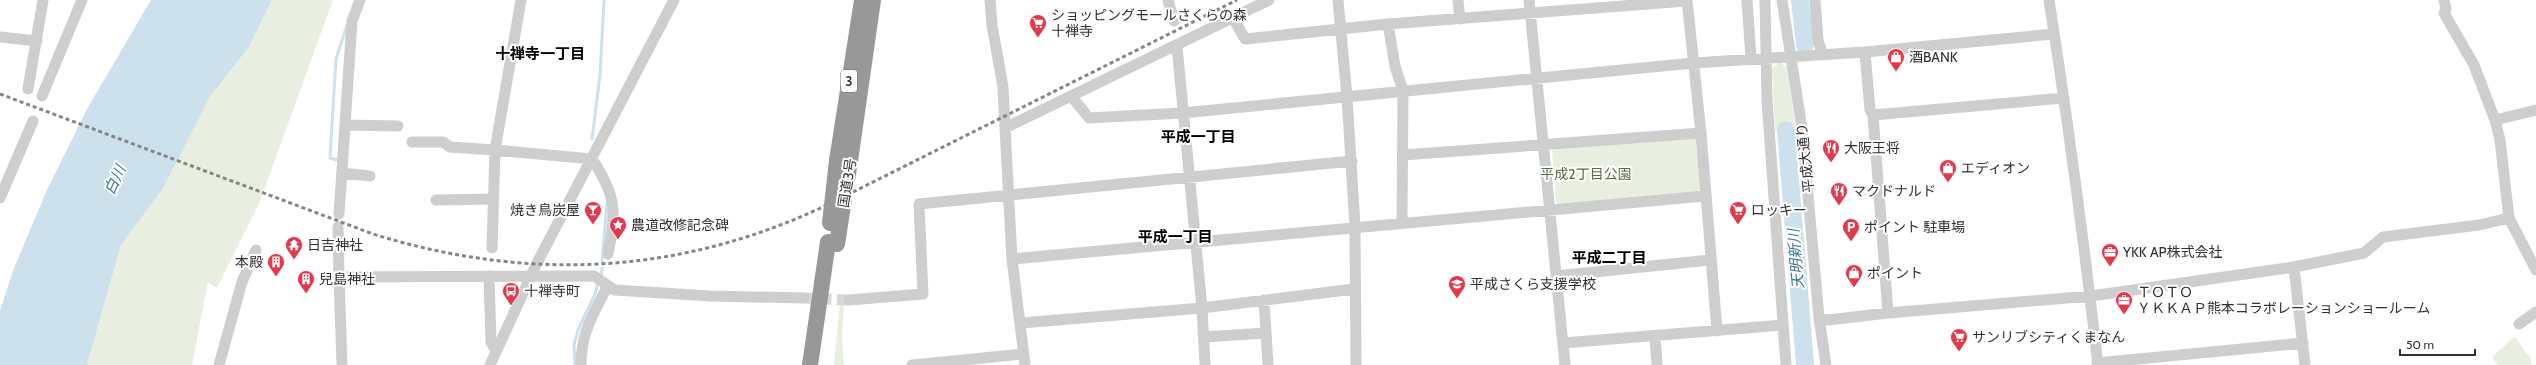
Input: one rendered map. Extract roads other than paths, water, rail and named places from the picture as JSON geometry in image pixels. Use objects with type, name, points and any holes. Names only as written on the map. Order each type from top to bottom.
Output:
[{"type":"highway","name":"国道3号","points":[[844,161],[862,0]]},
{"type":"highway","name":"国道3号","points":[[810,365],[873,0]]},
{"type":"highway","name":"国道3号","points":[[819,365],[832,243]]},
{"type":"street","points":[[28,89],[44,0]]},
{"type":"street","points":[[42,96],[82,0]]},
{"type":"street","points":[[339,214],[352,21],[360,0]]},
{"type":"street","points":[[492,248],[495,150],[521,0]]},
{"type":"street","points":[[490,365],[531,276],[674,0]]},
{"type":"street","points":[[990,0],[992,25],[1003,87],[1012,259],[1025,365]]},
{"type":"street","points":[[1168,0],[1174,21]]},
{"type":"street","points":[[1006,128],[1269,0]]},
{"type":"street","points":[[1338,0],[1352,161],[1355,226],[1354,289],[1356,365]]},
{"type":"street","points":[[1458,0],[1460,19]]},
{"type":"street","points":[[1529,0],[1565,365]]},
{"type":"street","points":[[1747,0],[1751,58]]},
{"type":"street","points":[[1765,0],[1767,100],[1786,365]]},
{"type":"street","name":"平成大通り","points":[[1782,0],[1802,128],[1819,318],[1826,365]]},
{"type":"street","points":[[1815,0],[1818,40],[1822,53]]},
{"type":"street","points":[[2049,0],[2091,296],[2097,364],[2303,343]]},
{"type":"street","points":[[2444,0],[2446,9],[2444,13],[2474,65],[2495,120],[2500,140],[2509,218],[2536,270]]},
{"type":"street","points":[[1233,18],[1245,39],[1340,28],[1687,1],[1701,133],[1710,260],[1717,331]]},
{"type":"street","points":[[1388,24],[1395,66],[1403,91],[1402,222]]},
{"type":"street","points":[[1072,97],[1089,118],[1182,113],[1693,63],[1790,55],[1865,52],[2054,34]]},
{"type":"street","points":[[0,37],[37,41]]},
{"type":"street","points":[[1177,46],[1194,241],[1202,308],[1205,365]]},
{"type":"street","points":[[1865,52],[1870,110],[1873,115],[1888,313]]},
{"type":"street","points":[[1873,115],[2064,98]]},
{"type":"street","points":[[2495,120],[2536,110]]},
{"type":"street","points":[[0,198],[33,121]]},
{"type":"street","points":[[345,125],[398,126]]},
{"type":"street","points":[[1403,155],[1701,133]]},
{"type":"street","points":[[412,142],[444,142],[450,147],[592,159]]},
{"type":"street","points":[[592,159],[607,181],[615,222],[608,254]]},
{"type":"street","points":[[849,300],[923,294],[919,204],[1352,161]]},
{"type":"street","points":[[342,173],[370,176]]},
{"type":"street","points":[[1012,259],[1355,226],[1705,196]]},
{"type":"street","points":[[436,200],[456,206],[493,199]]},
{"type":"street","points":[[1819,318],[1828,320],[1888,313],[2091,296],[2294,267],[2364,253],[2383,237],[2479,225],[2509,218]]},
{"type":"street","points":[[338,227],[342,365]]},
{"type":"street","points":[[219,365],[242,282],[256,250]]},
{"type":"street","points":[[1556,276],[1710,260]]},
{"type":"street","points":[[2294,267],[2305,365]]},
{"type":"street","points":[[489,276],[491,342],[496,351]]},
{"type":"street","points":[[339,277],[531,276],[600,280],[615,290],[672,294],[804,298]]},
{"type":"street","points":[[581,365],[581,345],[585,330],[606,289],[600,280]]},
{"type":"street","points":[[1021,323],[1202,308],[1354,289]]},
{"type":"street","points":[[1264,300],[1268,365]]},
{"type":"street","points":[[2519,324],[2536,312]]},
{"type":"street","points":[[1563,343],[1784,325]]},
{"type":"street","points":[[1204,337],[1265,333]]},
{"type":"street","points":[[1655,336],[1657,365]]},
{"type":"street","points":[[912,365],[1023,354]]},
{"type":"water","name":"白川","points":[[151,0],[272,0],[249,47],[209,98],[164,187],[121,245],[87,365],[0,365],[0,311],[14,268],[47,190],[87,109]]},
{"type":"waterway","points":[[592,139],[600,75],[604,0]]},
{"type":"waterway","name":"天明新川","points":[[1800,0],[1805,45]]},
{"type":"waterway","points":[[341,161],[330,158],[336,59],[347,25]]},
{"type":"waterway","name":"天明新川","points":[[1786,130],[1805,365]]},
{"type":"waterway","points":[[602,262],[607,204]]},
{"type":"waterway","points":[[601,277],[602,268]]},
{"type":"waterway","points":[[575,365],[574,345],[578,330],[595,294],[598,282]]},
{"type":"tunnel","points":[[804,298],[849,300]]},
{"type":"railway","points":[[853,192],[1237,0]]},
{"type":"railway","points":[[0,94],[373,234],[431,249],[489,260],[546,264],[603,264],[660,258],[716,246],[772,228],[827,205]]},
{"type":"place","name":"ショッピングモールさくらの森 十禅寺","points":[[1038,38]]},
{"type":"place","name":"酒BANK","points":[[1896,72]]},
{"type":"place","name":"大阪王将","points":[[1831,163]]},
{"type":"place","name":"エディオン","points":[[1948,183]]},
{"type":"place","name":"マクドナルド","points":[[1839,206]]},
{"type":"place","name":"焼き鳥炭屋","points":[[593,225]]},
{"type":"place","name":"ロッキー","points":[[1738,225]]},
{"type":"place","name":"農道改修記念碑","points":[[618,240]]},
{"type":"place","name":"ポイント 駐車場","points":[[1851,242]]},
{"type":"place","name":"日吉神社","points":[[294,260]]},
{"type":"place","name":"YKK AP株式会社","points":[[2110,267]]},
{"type":"place","name":"本殿","points":[[276,277]]},
{"type":"place","name":"ポイント","points":[[1854,288]]},
{"type":"place","name":"兒島神社","points":[[306,294]]},
{"type":"place","name":"平成さくら支援学校","points":[[1457,299]]},
{"type":"place","name":"十禅寺町","points":[[511,306]]},
{"type":"place","name":"ＴＯＴＯ ＹＫＫＡＰ熊本コラボレーションショールーム","points":[[2124,315]]},
{"type":"place","name":"サンリブシティくまなん","points":[[1959,352]]},
{"type":"district","name":"十禅寺一丁目","points":[[540,54]]},
{"type":"district","name":"平成一丁目","points":[[1198,137]]},
{"type":"district","name":"平成一丁目","points":[[1175,237]]},
{"type":"district","name":"平成二丁目","points":[[1609,258]]},
{"type":"park label","name":"平成2丁目公園","points":[[1586,174]]}]
